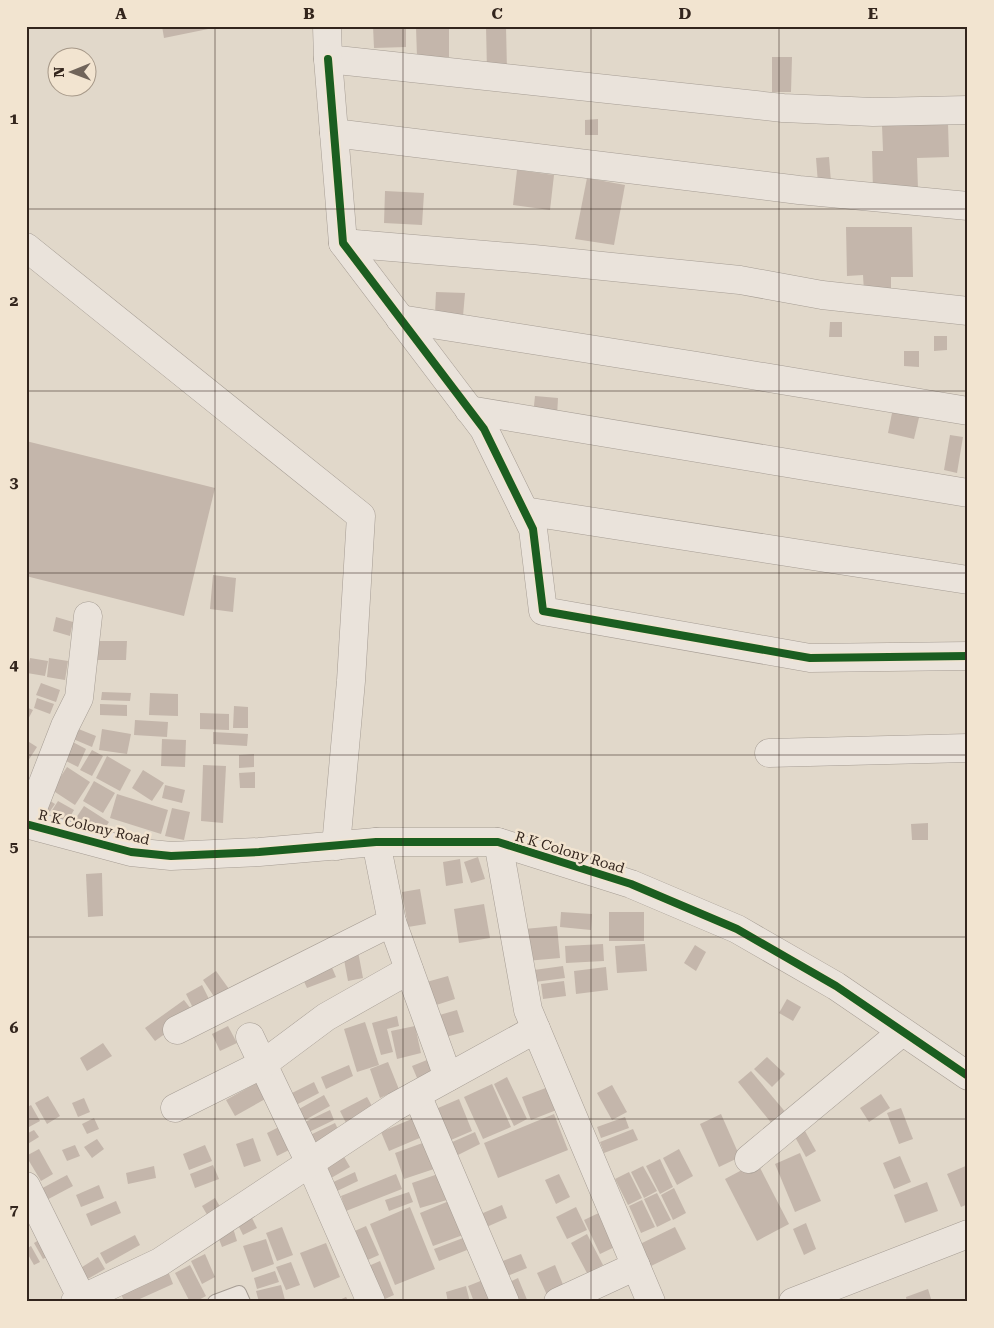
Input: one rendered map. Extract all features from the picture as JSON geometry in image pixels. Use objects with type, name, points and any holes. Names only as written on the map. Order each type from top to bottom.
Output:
[{"type":"street","points":[[327,26],[343,243],[484,429],[533,529],[543,611],[810,658],[968,656]]},
{"type":"street","points":[[328,59],[783,108],[873,112],[968,110]]},
{"type":"street","points":[[334,133],[789,188],[968,206]]},
{"type":"street","points":[[343,243],[534,259],[740,280],[822,295],[968,311]]},
{"type":"street","points":[[26,247],[361,516],[351,681],[336,846]]},
{"type":"street","points":[[400,319],[968,411]]},
{"type":"street","points":[[470,410],[968,493]]},
{"type":"street","points":[[524,511],[968,580]]},
{"type":"street","points":[[26,824],[65,726],[79,698],[88,616]]},
{"type":"street","points":[[769,753],[968,748]]},
{"type":"street","name":"R K Colony Road","points":[[26,824],[132,852],[171,856],[259,852],[376,842],[498,842],[631,884],[737,929],[836,986],[968,1076]]},
{"type":"street","points":[[376,842],[392,922],[448,1077]]},
{"type":"street","points":[[498,842],[528,1010],[651,1302]]},
{"type":"street","points":[[177,1030],[392,922]]},
{"type":"street","points":[[175,1108],[262,1064],[326,1017],[409,970]]},
{"type":"street","points":[[26,1186],[79,1300],[160,1262],[396,1106],[536,1030]]},
{"type":"street","points":[[749,1159],[902,1032]]},
{"type":"street","points":[[250,1037],[310,1163],[371,1302]]},
{"type":"street","points":[[417,1094],[505,1302]]},
{"type":"street","points":[[793,1302],[968,1234]]},
{"type":"street","points":[[558,1302],[636,1266]]},
{"type":"lane","points":[[215,1302],[239,1293],[243,1302]]},
{"type":"building","points":[[162,26],[218,26],[218,27],[164,38]]},
{"type":"building","points":[[373,26],[406,26],[406,47],[374,48]]},
{"type":"building","points":[[486,26],[506,26],[507,71],[487,71]]},
{"type":"building","points":[[416,27],[449,27],[449,57],[417,57]]},
{"type":"building","points":[[772,57],[792,57],[791,92],[772,92]]},
{"type":"building","points":[[598,119],[598,135],[585,135],[585,120]]},
{"type":"building","points":[[948,123],[949,157],[917,158],[918,190],[873,191],[872,151],[883,151],[882,125]]},
{"type":"building","points":[[829,157],[831,182],[818,183],[816,158]]},
{"type":"building","points":[[517,170],[554,175],[550,210],[513,205]]},
{"type":"building","points":[[587,178],[625,185],[614,245],[575,239]]},
{"type":"building","points":[[385,191],[424,193],[422,225],[384,223]]},
{"type":"building","points":[[846,227],[912,227],[913,277],[891,277],[891,291],[864,292],[863,275],[847,276]]},
{"type":"building","points":[[436,292],[465,293],[463,316],[435,314]]},
{"type":"building","points":[[830,322],[842,322],[842,337],[829,337]]},
{"type":"building","points":[[934,336],[947,336],[947,350],[934,351]]},
{"type":"building","points":[[904,351],[919,351],[919,367],[904,366]]},
{"type":"building","points":[[535,396],[558,398],[557,417],[533,415]]},
{"type":"building","points":[[894,403],[921,409],[914,439],[888,433]]},
{"type":"building","points":[[950,435],[963,437],[957,473],[944,470]]},
{"type":"building","points":[[26,441],[215,488],[184,616],[26,576]]},
{"type":"building","points":[[213,575],[236,578],[233,612],[210,609]]},
{"type":"building","points":[[56,617],[73,622],[70,636],[53,631]]},
{"type":"building","points":[[91,641],[127,641],[126,660],[91,660]]},
{"type":"building","points":[[30,658],[48,661],[45,676],[27,673]]},
{"type":"building","points":[[49,658],[68,661],[65,680],[47,677]]},
{"type":"building","points":[[41,683],[60,690],[56,702],[36,695]]},
{"type":"building","points":[[102,692],[131,693],[130,701],[101,700]]},
{"type":"building","points":[[150,693],[178,694],[178,716],[149,715]]},
{"type":"building","points":[[37,698],[54,704],[50,714],[34,708]]},
{"type":"building","points":[[100,704],[127,705],[127,716],[100,715]]},
{"type":"building","points":[[234,706],[248,707],[248,728],[233,728]]},
{"type":"building","points":[[26,707],[33,710],[26,723]]},
{"type":"building","points":[[200,713],[229,714],[229,730],[200,729]]},
{"type":"building","points":[[135,720],[168,722],[167,737],[134,735]]},
{"type":"building","points":[[71,726],[96,736],[92,747],[66,736]]},
{"type":"building","points":[[102,729],[131,734],[127,754],[99,750]]},
{"type":"building","points":[[213,732],[248,734],[247,746],[213,744]]},
{"type":"building","points":[[162,739],[186,740],[185,767],[161,766]]},
{"type":"building","points":[[26,740],[37,747],[26,764]]},
{"type":"building","points":[[69,740],[86,749],[78,767],[60,758]]},
{"type":"building","points":[[92,750],[103,756],[92,776],[80,770]]},
{"type":"building","points":[[254,754],[254,767],[239,768],[239,755]]},
{"type":"building","points":[[107,756],[131,770],[120,791],[96,778]]},
{"type":"building","points":[[203,765],[226,766],[223,823],[201,821]]},
{"type":"building","points":[[67,767],[90,782],[75,805],[52,790]]},
{"type":"building","points":[[143,770],[164,783],[152,801],[132,788]]},
{"type":"building","points":[[255,772],[255,788],[240,788],[239,773]]},
{"type":"building","points":[[94,781],[115,793],[103,813],[83,801]]},
{"type":"building","points":[[165,785],[185,790],[182,803],[162,798]]},
{"type":"building","points":[[117,794],[168,810],[161,834],[110,818]]},
{"type":"building","points":[[47,799],[55,804],[46,817],[38,812]]},
{"type":"building","points":[[58,801],[74,810],[67,822],[51,812]]},
{"type":"building","points":[[84,806],[109,822],[99,837],[74,821]]},
{"type":"building","points":[[172,808],[190,812],[184,840],[165,836]]},
{"type":"building","points":[[928,823],[928,840],[912,840],[911,824]]},
{"type":"building","points":[[478,857],[485,879],[471,883],[464,862]]},
{"type":"building","points":[[460,859],[463,883],[446,886],[443,862]]},
{"type":"building","points":[[102,873],[103,916],[88,917],[86,874]]},
{"type":"building","points":[[420,889],[426,924],[408,927],[402,892]]},
{"type":"building","points":[[484,904],[490,938],[459,943],[454,909]]},
{"type":"building","points":[[561,912],[592,914],[591,930],[560,927]]},
{"type":"building","points":[[609,912],[644,912],[644,941],[609,941]]},
{"type":"building","points":[[557,926],[560,958],[526,961],[524,929]]},
{"type":"building","points":[[603,944],[604,961],[566,963],[565,946]]},
{"type":"building","points":[[645,944],[647,971],[617,973],[615,946]]},
{"type":"building","points":[[695,945],[706,952],[696,971],[684,963]]},
{"type":"building","points":[[357,946],[363,978],[348,981],[342,949]]},
{"type":"building","points":[[330,963],[336,977],[307,988],[301,975]]},
{"type":"building","points":[[563,966],[565,978],[535,982],[534,970]]},
{"type":"building","points":[[606,967],[608,990],[576,994],[574,971]]},
{"type":"building","points":[[216,971],[229,989],[215,998],[203,980]]},
{"type":"building","points":[[448,976],[455,999],[430,1007],[423,983]]},
{"type":"building","points":[[564,981],[566,996],[543,999],[541,984]]},
{"type":"building","points":[[202,985],[211,1003],[195,1012],[186,994]]},
{"type":"building","points":[[787,999],[801,1007],[793,1021],[779,1013]]},
{"type":"building","points":[[184,1000],[194,1013],[155,1041],[145,1028]]},
{"type":"building","points":[[457,1010],[464,1032],[442,1038],[436,1016]]},
{"type":"building","points":[[397,1016],[399,1026],[387,1029],[393,1052],[381,1055],[372,1023]]},
{"type":"building","points":[[365,1022],[379,1065],[357,1072],[344,1029]]},
{"type":"building","points":[[228,1026],[237,1043],[220,1051],[212,1034]]},
{"type":"building","points":[[415,1026],[421,1053],[397,1059],[391,1031]]},
{"type":"building","points":[[103,1043],[112,1056],[87,1071],[80,1058]]},
{"type":"building","points":[[767,1057],[785,1074],[772,1087],[754,1069]]},
{"type":"building","points":[[432,1058],[440,1077],[420,1085],[412,1066]]},
{"type":"building","points":[[388,1062],[402,1097],[391,1093],[380,1098],[370,1069]]},
{"type":"building","points":[[349,1065],[353,1076],[326,1089],[321,1077]]},
{"type":"building","points":[[751,1071],[787,1114],[773,1125],[738,1082]]},
{"type":"building","points":[[507,1077],[527,1119],[514,1126],[494,1084]]},
{"type":"building","points":[[258,1082],[267,1098],[235,1116],[226,1100]]},
{"type":"building","points":[[314,1082],[319,1093],[296,1105],[290,1094]]},
{"type":"building","points":[[492,1084],[511,1127],[483,1139],[464,1097]]},
{"type":"building","points":[[612,1085],[627,1112],[612,1120],[597,1093]]},
{"type":"building","points":[[551,1086],[559,1109],[531,1120],[522,1097]]},
{"type":"building","points":[[881,1094],[890,1108],[869,1122],[860,1108]]},
{"type":"building","points":[[324,1095],[330,1106],[305,1120],[299,1109]]},
{"type":"building","points":[[48,1096],[60,1116],[47,1124],[35,1103]]},
{"type":"building","points":[[367,1097],[377,1115],[349,1129],[340,1111]]},
{"type":"building","points":[[84,1098],[90,1112],[78,1117],[72,1103]]},
{"type":"building","points":[[459,1099],[472,1131],[444,1143],[431,1111]]},
{"type":"building","points":[[31,1105],[40,1121],[29,1127],[26,1122],[26,1108]]},
{"type":"building","points":[[901,1108],[913,1139],[899,1144],[887,1113]]},
{"type":"building","points":[[330,1110],[334,1120],[309,1132],[305,1122]]},
{"type":"building","points":[[554,1114],[568,1150],[498,1178],[484,1143]]},
{"type":"building","points":[[721,1114],[740,1157],[719,1167],[700,1124]]},
{"type":"building","points":[[625,1117],[629,1128],[601,1138],[597,1127]]},
{"type":"building","points":[[94,1118],[99,1129],[87,1134],[82,1124]]},
{"type":"building","points":[[414,1118],[422,1137],[389,1151],[381,1132]]},
{"type":"building","points":[[335,1123],[341,1135],[312,1149],[306,1137]]},
{"type":"building","points":[[279,1127],[289,1150],[277,1156],[267,1133]]},
{"type":"building","points":[[633,1129],[638,1140],[604,1153],[600,1142]]},
{"type":"building","points":[[34,1130],[39,1137],[26,1145],[26,1134]]},
{"type":"building","points":[[805,1131],[816,1151],[806,1157],[795,1137]]},
{"type":"building","points":[[475,1132],[480,1144],[456,1156],[450,1143]]},
{"type":"building","points":[[253,1138],[261,1161],[244,1167],[236,1144]]},
{"type":"building","points":[[97,1139],[104,1149],[92,1158],[84,1147]]},
{"type":"building","points":[[428,1141],[437,1168],[404,1179],[395,1153]]},
{"type":"building","points":[[75,1145],[80,1156],[67,1161],[62,1150]]},
{"type":"building","points":[[205,1145],[212,1161],[189,1170],[183,1154]]},
{"type":"building","points":[[39,1149],[53,1174],[41,1181],[26,1156]]},
{"type":"building","points":[[679,1149],[693,1176],[677,1185],[663,1158]]},
{"type":"building","points":[[800,1153],[821,1201],[795,1212],[775,1164]]},
{"type":"building","points":[[343,1155],[350,1167],[326,1181],[319,1169]]},
{"type":"building","points":[[900,1156],[911,1182],[894,1189],[883,1163]]},
{"type":"building","points":[[660,1159],[673,1187],[660,1194],[646,1166]]},
{"type":"building","points":[[757,1162],[789,1224],[757,1241],[725,1179]]},
{"type":"building","points":[[213,1165],[219,1179],[195,1188],[190,1174]]},
{"type":"building","points":[[968,1165],[968,1204],[961,1207],[947,1174]]},
{"type":"building","points":[[154,1166],[156,1178],[128,1184],[126,1173]]},
{"type":"building","points":[[643,1166],[657,1191],[644,1198],[631,1172]]},
{"type":"building","points":[[355,1172],[358,1181],[333,1193],[329,1184]]},
{"type":"building","points":[[629,1172],[642,1198],[628,1205],[615,1179]]},
{"type":"building","points":[[396,1174],[402,1189],[346,1211],[341,1196]]},
{"type":"building","points":[[438,1174],[447,1200],[420,1208],[412,1183]]},
{"type":"building","points":[[559,1174],[570,1197],[556,1204],[545,1180]]},
{"type":"building","points":[[67,1175],[73,1186],[39,1204],[33,1193]]},
{"type":"building","points":[[927,1182],[938,1211],[905,1223],[894,1195]]},
{"type":"building","points":[[99,1185],[104,1198],[81,1207],[76,1195]]},
{"type":"building","points":[[674,1188],[686,1213],[673,1220],[661,1195]]},
{"type":"building","points":[[409,1192],[413,1202],[389,1211],[385,1200]]},
{"type":"building","points":[[657,1193],[671,1220],[657,1227],[644,1199]]},
{"type":"building","points":[[215,1198],[222,1210],[209,1218],[202,1206]]},
{"type":"building","points":[[642,1200],[655,1227],[641,1233],[629,1206]]},
{"type":"building","points":[[116,1201],[121,1213],[91,1226],[86,1214]]},
{"type":"building","points":[[449,1201],[463,1235],[433,1246],[420,1213]]},
{"type":"building","points":[[502,1205],[507,1218],[482,1229],[476,1216]]},
{"type":"building","points":[[410,1207],[435,1269],[395,1285],[370,1224]]},
{"type":"building","points":[[576,1207],[587,1230],[567,1239],[556,1217]]},
{"type":"building","points":[[607,1209],[623,1243],[600,1254],[584,1220]]},
{"type":"building","points":[[251,1216],[257,1228],[243,1235],[237,1223]]},
{"type":"building","points":[[806,1223],[816,1249],[804,1255],[793,1229]]},
{"type":"building","points":[[366,1226],[379,1255],[361,1263],[348,1234]]},
{"type":"building","points":[[282,1227],[293,1255],[277,1261],[266,1233]]},
{"type":"building","points":[[675,1227],[686,1249],[651,1266],[640,1244]]},
{"type":"building","points":[[233,1228],[237,1241],[222,1247],[217,1234]]},
{"type":"building","points":[[587,1234],[603,1265],[587,1273],[571,1243]]},
{"type":"building","points":[[135,1235],[140,1245],[106,1264],[100,1253]]},
{"type":"building","points":[[44,1237],[53,1254],[43,1259],[34,1243]]},
{"type":"building","points":[[463,1238],[467,1250],[439,1261],[434,1249]]},
{"type":"building","points":[[266,1239],[274,1264],[252,1272],[243,1246]]},
{"type":"building","points":[[326,1243],[340,1277],[314,1288],[300,1253]]},
{"type":"building","points":[[31,1246],[40,1262],[34,1265],[26,1251]]},
{"type":"building","points":[[205,1254],[215,1277],[202,1284],[191,1261]]},
{"type":"building","points":[[521,1254],[527,1268],[498,1280],[492,1265]]},
{"type":"building","points":[[98,1257],[105,1269],[86,1280],[79,1269]]},
{"type":"building","points":[[380,1261],[394,1295],[378,1302],[364,1268]]},
{"type":"building","points":[[291,1262],[300,1285],[286,1290],[276,1267]]},
{"type":"building","points":[[190,1265],[206,1296],[195,1302],[190,1302],[175,1273]]},
{"type":"building","points":[[555,1265],[564,1287],[547,1295],[537,1273]]},
{"type":"building","points":[[168,1271],[173,1284],[133,1302],[125,1302],[120,1293]]},
{"type":"building","points":[[275,1271],[279,1282],[257,1289],[254,1278]]},
{"type":"building","points":[[518,1278],[528,1302],[509,1302],[501,1286]]},
{"type":"building","points":[[483,1280],[492,1302],[474,1302],[468,1286]]},
{"type":"building","points":[[281,1285],[285,1300],[259,1302],[256,1291]]},
{"type":"building","points":[[466,1286],[470,1302],[448,1302],[446,1292]]},
{"type":"building","points":[[928,1289],[932,1302],[907,1302],[906,1297]]},
{"type":"building","points":[[346,1297],[349,1302],[335,1302]]},
{"type":"cycle path","points":[[328,59],[343,243],[484,429],[533,529],[543,611],[810,658],[968,656]]},
{"type":"cycle path","points":[[26,824],[131,852],[171,856],[259,852],[376,842],[498,842],[631,884],[737,929],[836,986],[968,1076]]}]
